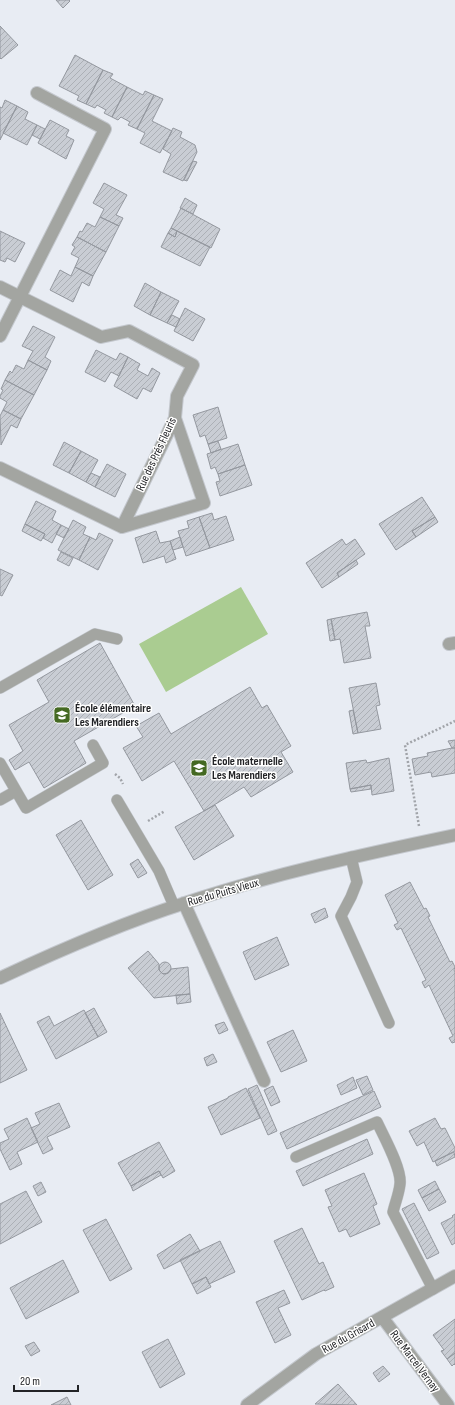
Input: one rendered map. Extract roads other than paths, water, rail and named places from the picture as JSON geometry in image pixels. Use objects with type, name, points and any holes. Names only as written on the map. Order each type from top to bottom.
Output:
[{"type":"street","points":[[0,336],[105,129],[37,93]]},
{"type":"street","name":"Rue des Prés Fleuris","points":[[0,288],[100,337],[129,331],[193,365],[177,396],[175,418],[122,527]]},
{"type":"street","points":[[0,468],[122,527],[204,503],[175,418]]},
{"type":"street","name":"Rue du Puits Vieux","points":[[0,978],[66,948],[179,905],[230,889],[351,857],[455,835]]},
{"type":"street","points":[[179,905],[264,1081]]},
{"type":"street","name":"Rue du Grisard","points":[[248,1405],[316,1354],[455,1276]]},
{"type":"street","name":"Rue Marcel Vernay","points":[[382,1317],[448,1405]]},
{"type":"lane","points":[[0,688],[95,634],[117,639]]},
{"type":"lane","points":[[0,763],[26,808],[103,763],[93,745]]},
{"type":"lane","points":[[0,800],[16,791]]},
{"type":"lane","points":[[117,800],[179,905]]},
{"type":"lane","points":[[351,857],[357,882],[352,897],[341,916],[389,1023]]},
{"type":"lane","points":[[296,1157],[377,1122],[400,1175],[400,1184],[393,1212],[433,1289]]},
{"type":"place","name":"École élémentaire Les Marendiers","points":[[62,715]]},
{"type":"place","name":"École maternelle Les Marendiers","points":[[199,768]]}]
